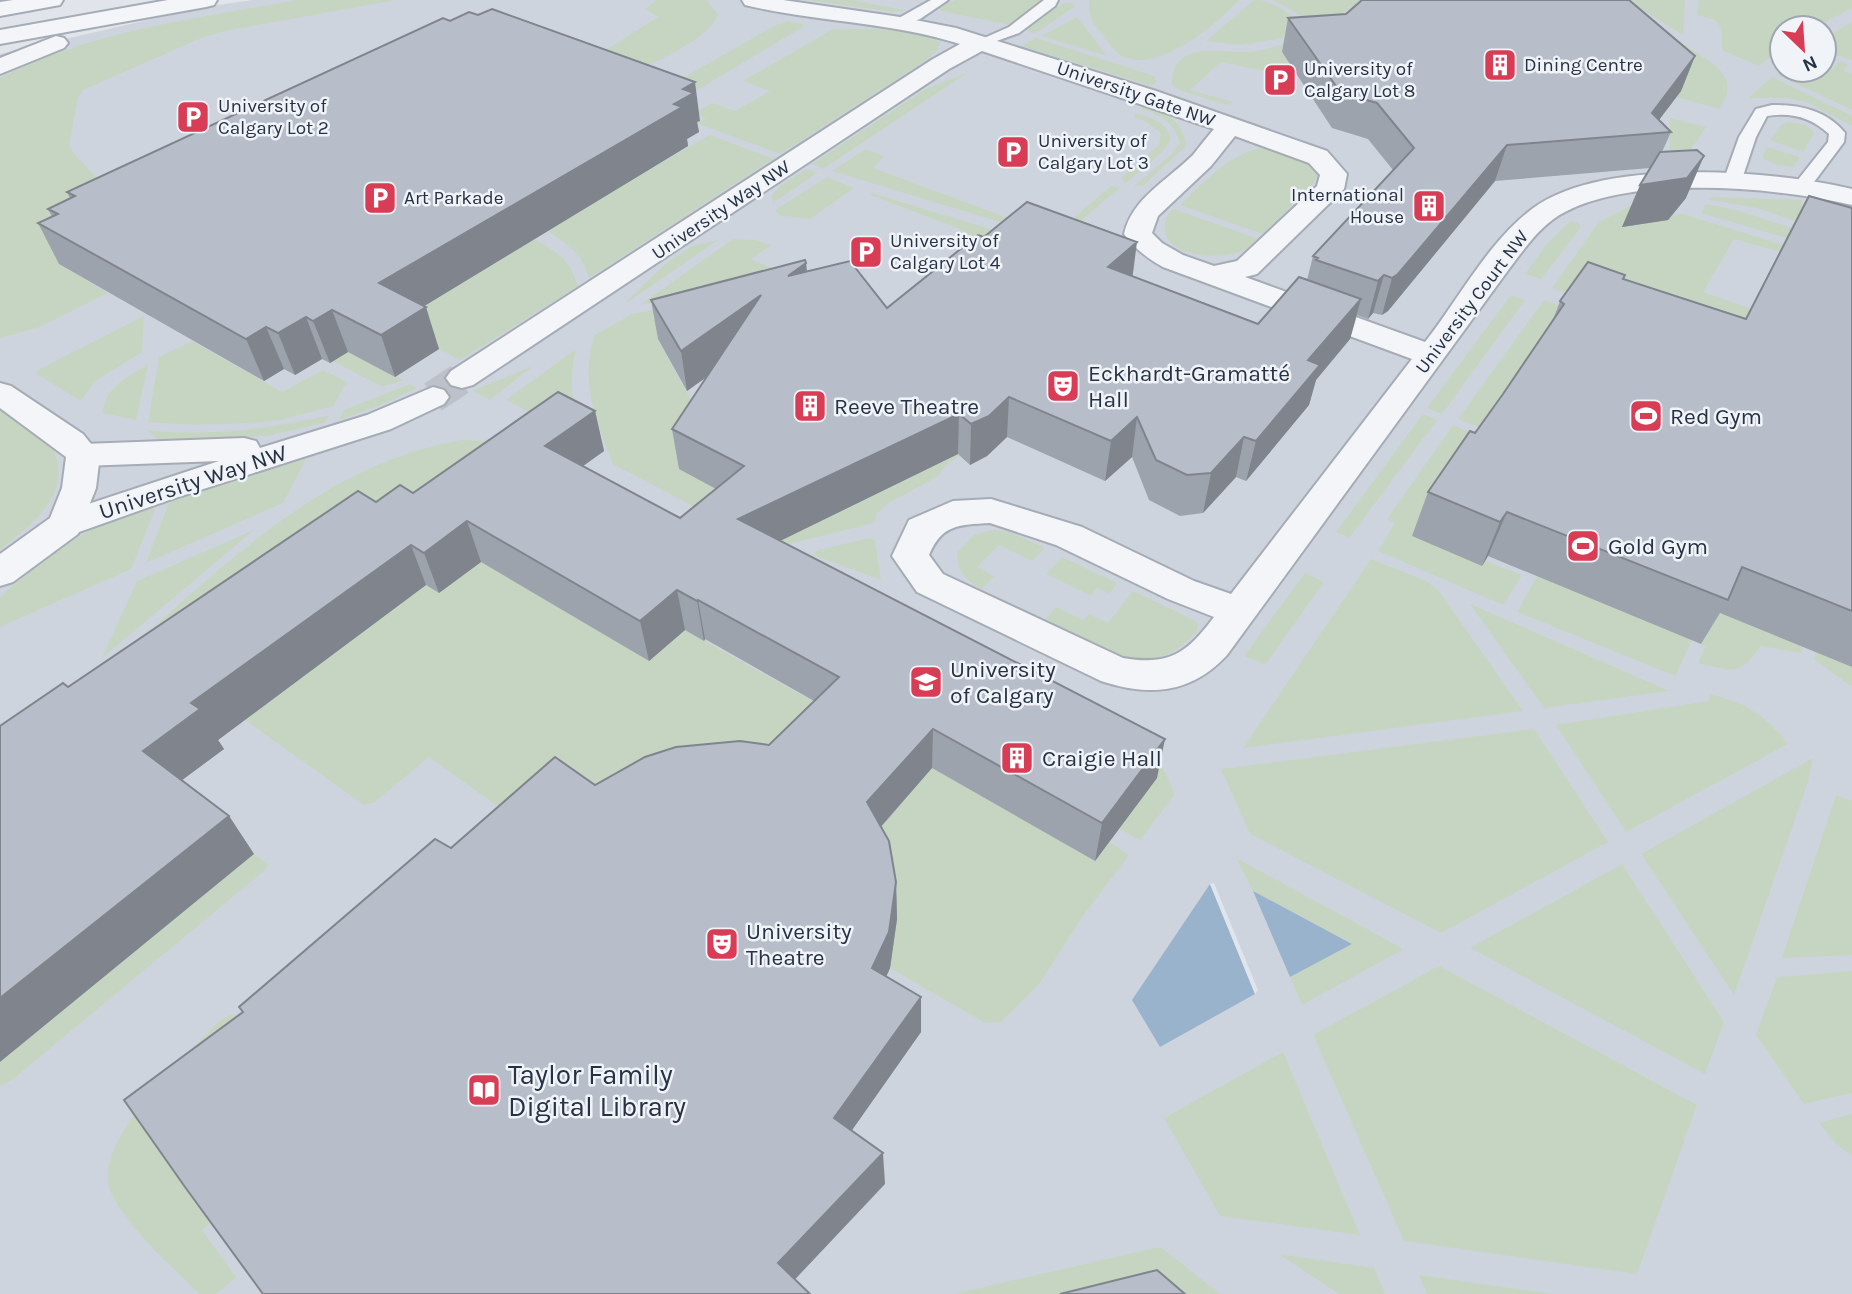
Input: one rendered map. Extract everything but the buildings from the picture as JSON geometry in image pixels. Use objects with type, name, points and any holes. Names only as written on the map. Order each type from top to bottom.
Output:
[{"type":"street","points":[[0,1],[9,0]]},
{"type":"street","points":[[0,9],[52,0]]},
{"type":"street","name":"University Gate NW","points":[[753,0],[784,8],[920,26],[1147,96],[1230,126],[1202,160],[1148,210],[1140,220],[1138,234],[1152,249],[1213,275],[1431,355]]},
{"type":"street","points":[[0,37],[196,2]]},
{"type":"street","points":[[0,67],[62,41],[196,2]]},
{"type":"street","name":"University Way NW","points":[[463,378],[941,64],[980,43]]},
{"type":"street","points":[[1213,275],[1247,268],[1330,189],[1334,174],[1318,157],[1230,126]]},
{"type":"street","name":"University Court NW","points":[[1238,611],[1181,590],[1069,536],[990,510],[953,513],[922,529],[910,556],[930,583],[1115,671],[1140,677],[1183,670],[1201,658],[1238,611],[1531,223],[1553,207],[1569,200],[1621,188],[1681,182],[1802,186],[1852,197]]},
{"type":"street","points":[[0,393],[71,442],[83,456],[79,488],[65,525]]},
{"type":"street","name":"University Way NW","points":[[0,573],[65,525],[160,491],[379,422],[433,397]]},
{"type":"street","name":"University Way NW","points":[[83,456],[225,452],[322,440]]},
{"type":"lane","points":[[897,23],[915,16],[941,0]]},
{"type":"lane","points":[[980,43],[1014,30],[1051,0]]},
{"type":"lane","points":[[1732,182],[1744,139],[1757,118],[1762,112],[1787,110],[1820,118],[1837,133],[1836,142],[1802,186]]},
{"type":"shaded area","name":"University of Calgary","points":[[252,0],[1852,0],[1852,1294],[0,1294],[0,54],[204,7]]},
{"type":"green space","points":[[297,0],[396,0],[225,31],[201,38],[83,90],[78,97],[69,145],[75,155],[112,193],[60,265],[108,293],[40,327],[0,338],[0,78],[72,48],[108,37],[183,20]]},
{"type":"green space","points":[[656,0],[706,0],[718,14],[713,23],[692,41],[626,76],[587,62],[658,17],[646,9]]},
{"type":"green space","points":[[807,0],[852,0],[909,11],[894,12]]},
{"type":"green space","points":[[956,0],[1043,0],[1010,25],[941,11],[940,7]]},
{"type":"green space","points":[[1089,0],[1239,0],[1217,22],[1186,44],[1154,58],[1138,60],[1121,56],[1111,46],[1092,20]]},
{"type":"green space","points":[[1254,0],[1273,4],[1299,22],[1288,37],[1243,45],[1206,41]]},
{"type":"green space","points":[[1273,0],[1365,0],[1322,25],[1309,21]]},
{"type":"green space","points":[[1617,0],[1720,70],[1728,86],[1726,97],[1719,109],[1676,97]]},
{"type":"green space","points":[[1627,0],[1685,0],[1683,35]]},
{"type":"green space","points":[[1699,0],[1852,0],[1852,8],[1838,15],[1768,14],[1768,59],[1759,66],[1722,50],[1722,31],[1715,20],[1697,15]]},
{"type":"green space","points":[[1064,3],[1075,3],[1074,7],[1036,33],[1025,28]]},
{"type":"green space","points":[[1077,17],[1107,56],[1042,36]]},
{"type":"green space","points":[[788,21],[803,24],[803,27],[674,104],[658,92],[774,26]]},
{"type":"green space","points":[[1852,22],[1852,60],[1838,56],[1838,30]]},
{"type":"green space","points":[[833,29],[905,31],[931,37],[940,43],[937,51],[925,61],[780,154],[696,123],[706,118],[694,113],[712,103],[735,111],[770,91],[743,81]]},
{"type":"green space","points":[[1036,38],[1145,73],[1155,77],[1156,82],[1152,86],[1021,46]]},
{"type":"green space","points":[[1301,39],[1282,53],[1292,68],[1260,70],[1221,62],[1190,90],[1233,102],[1227,105],[1179,90],[1172,84],[1174,70],[1188,55],[1210,51],[1246,52]]},
{"type":"green space","points":[[1838,62],[1848,64],[1843,71],[1852,74],[1852,110],[1797,84],[1838,84]]},
{"type":"green space","points":[[967,73],[823,169],[812,164],[927,88]]},
{"type":"green space","points":[[1768,80],[1768,84],[1786,84],[1852,116],[1852,126],[1806,102],[1788,98],[1748,98]]},
{"type":"green space","points":[[1145,105],[1173,119],[1181,130],[1186,146],[1143,186],[1134,186],[1172,154],[1180,143],[1166,120],[1141,109]]},
{"type":"green space","points":[[1135,113],[1163,125],[1170,141],[1163,151],[1126,183],[1121,178],[1159,145],[1161,133],[1145,121],[1134,117]]},
{"type":"green space","points":[[1670,118],[1706,127],[1685,158],[1670,163]]},
{"type":"green space","points":[[1788,122],[1804,124],[1814,133],[1803,152],[1770,140],[1781,125]]},
{"type":"green space","points":[[710,135],[773,159],[589,278],[577,255],[544,229]]},
{"type":"green space","points":[[1267,147],[1306,157],[1319,173],[1315,182],[1263,234],[1180,205],[1219,168],[1241,154]]},
{"type":"green space","points":[[1767,147],[1800,157],[1794,167],[1777,165],[1762,158]]},
{"type":"green space","points":[[866,149],[884,156],[873,168],[1044,231],[1069,222],[1111,186],[1121,187],[1085,217],[1080,225],[1087,254],[1000,222],[832,171]]},
{"type":"green space","points":[[806,169],[817,173],[773,203],[772,195],[780,186]]},
{"type":"green space","points":[[827,177],[854,188],[810,219],[781,216],[775,210]]},
{"type":"green space","points":[[872,193],[1013,236],[987,258],[950,244],[965,231],[870,195]]},
{"type":"green space","points":[[1711,197],[1801,200],[1810,226],[1757,208],[1710,200]]},
{"type":"green space","points":[[1706,204],[1740,211],[1852,248],[1852,257],[1701,213]]},
{"type":"green space","points":[[1632,205],[1672,215],[1683,214],[1784,245],[1780,252],[1734,239],[1703,292],[1750,308],[1732,345],[1552,288],[1599,222]]},
{"type":"green space","points":[[1174,209],[1258,239],[1243,251],[1231,254],[1207,255],[1183,251],[1167,238],[1166,217]]},
{"type":"green space","points":[[1570,221],[1581,227],[1541,279],[1525,274],[1546,245]]},
{"type":"green space","points":[[535,239],[567,263],[578,286],[460,360],[439,349],[374,336]]},
{"type":"green space","points":[[733,239],[756,240],[771,245],[751,259],[815,287],[641,304]]},
{"type":"green space","points":[[718,240],[626,302],[664,265],[692,246]]},
{"type":"green space","points":[[1511,295],[1525,300],[1442,414],[1427,408]]},
{"type":"green space","points":[[1544,300],[1568,309],[1692,640],[1675,676],[1517,612],[1537,576],[1488,556],[1486,561],[1522,575],[1503,605],[1378,551],[1395,523],[1387,519],[1453,425],[1485,439],[1489,432],[1458,419]]},
{"type":"green space","points":[[665,308],[658,340],[749,506],[727,524],[613,464],[596,417],[589,385],[590,352],[595,335],[632,314]]},
{"type":"green space","points":[[144,316],[142,352],[95,381],[81,401],[37,374],[36,371]]},
{"type":"green space","points":[[192,341],[282,392],[323,370],[347,382],[333,406],[280,420],[194,425],[148,422],[159,357]]},
{"type":"green space","points":[[355,347],[359,357],[403,380],[382,387],[333,361]]},
{"type":"green space","points":[[576,349],[572,375],[573,399],[580,422],[592,445],[506,400]]},
{"type":"green space","points":[[148,365],[136,420],[103,413],[107,397],[112,390]]},
{"type":"green space","points":[[533,366],[490,400],[472,391]]},
{"type":"green space","points":[[410,384],[417,388],[339,420],[344,410]]},
{"type":"green space","points":[[0,409],[50,443],[55,452],[59,472],[57,486],[43,511],[0,550]]},
{"type":"green space","points":[[1423,414],[1437,420],[1349,538],[1336,532]]},
{"type":"green space","points":[[330,415],[324,423],[272,435],[233,439],[160,441],[146,430],[216,432],[284,424]]},
{"type":"green space","points":[[464,440],[512,443],[128,650],[242,551],[282,520],[324,493],[368,469],[415,451]]},
{"type":"green space","points":[[958,454],[960,456],[946,465],[938,476],[889,503],[877,513],[874,523],[781,546],[767,540]]},
{"type":"green space","points":[[306,459],[283,503],[146,563],[168,505],[178,496]]},
{"type":"green space","points":[[146,506],[155,509],[131,569],[0,627],[0,598],[6,591],[65,544],[98,526]]},
{"type":"green space","points":[[254,530],[102,658],[137,581]]},
{"type":"green space","points":[[992,530],[1009,532],[1045,548],[1032,561],[999,545],[977,567],[994,576],[982,589],[964,575],[957,553],[974,535]]},
{"type":"green space","points":[[870,538],[875,541],[881,580],[813,555],[818,550]]},
{"type":"green space","points":[[1062,557],[1117,583],[1109,594],[1097,588],[1091,596],[1046,574]]},
{"type":"green space","points":[[1371,559],[1426,581],[1439,591],[1523,711],[1243,748]]},
{"type":"green space","points":[[480,561],[649,661],[685,630],[843,718],[818,741],[529,829],[429,757],[375,802],[364,805],[245,720],[426,585],[439,593]]},
{"type":"green space","points":[[1305,573],[1324,582],[1265,665],[1244,656]]},
{"type":"green space","points":[[1133,591],[1194,620],[1198,624],[1197,632],[1172,652],[1156,658],[1140,659],[1107,651],[1045,620],[1056,607],[1083,620],[1089,614],[1108,623]]},
{"type":"green space","points":[[1470,604],[1669,691],[1544,708]]},
{"type":"green space","points":[[1715,611],[1803,647],[1801,653],[1761,646],[1740,668],[1728,670],[1698,663],[1706,646],[1701,644]]},
{"type":"green space","points":[[1816,652],[1852,667],[1852,687],[1814,659]]},
{"type":"green space","points":[[1711,694],[1762,717],[1788,744],[1626,832],[1556,725],[1708,701]]},
{"type":"green space","points":[[1534,729],[1608,842],[1441,933],[1250,834],[1221,769]]},
{"type":"green space","points":[[1151,742],[1175,794],[1140,840],[1119,829]]},
{"type":"green space","points":[[1813,758],[1808,782],[1734,995],[1641,854]]},
{"type":"green space","points":[[932,768],[1095,861],[1110,842],[1129,855],[1083,916],[1039,984],[1001,1022],[985,1023],[890,968],[869,840]]},
{"type":"green space","points":[[1836,795],[1852,801],[1852,955],[1782,958]]},
{"type":"green space","points":[[254,854],[268,864],[265,870],[12,1080],[0,1086],[0,1062]]},
{"type":"green space","points":[[1236,858],[1402,950],[1302,1005],[1290,977],[1351,943],[1253,891]]},
{"type":"green space","points":[[1622,864],[1724,1022],[1705,1074],[1470,948]]},
{"type":"green space","points":[[1439,966],[1697,1105],[1637,1274],[1404,1241],[1313,1035]]},
{"type":"green space","points":[[1852,971],[1852,1093],[1804,1104],[1756,1035],[1777,977]]},
{"type":"green space","points":[[230,1015],[241,1015],[216,1218],[202,1230],[236,1277],[216,1294],[199,1294],[131,1224],[113,1197],[108,1176],[113,1153],[125,1129],[143,1104],[218,1022]]},
{"type":"green space","points":[[1283,1052],[1360,1235],[1220,1216],[1164,1118]]},
{"type":"green space","points":[[1852,1114],[1852,1156],[1837,1145],[1819,1123]]},
{"type":"green space","points":[[1155,1248],[1162,1248],[1220,1294],[954,1294]]},
{"type":"green space","points":[[1279,1254],[1374,1268],[1385,1294],[1339,1294]]},
{"type":"green space","points":[[1419,1275],[1553,1294],[1427,1294]]},
{"type":"water","points":[[1210,884],[1255,994],[1160,1047],[1132,1000]]},
{"type":"water","points":[[1253,891],[1352,944],[1290,977]]},
{"type":"pier","points":[[1214,883],[1258,990],[1255,994],[1210,884]]},
{"type":"tunnel","points":[[433,397],[462,378]]},
{"type":"place","name":"Dining Centre","points":[[1500,65]]},
{"type":"place","name":"University of Calgary Lot 8","points":[[1280,80]]},
{"type":"place","name":"University of Calgary Lot 2","points":[[193,117]]},
{"type":"place","name":"University of Calgary Lot 3","points":[[1013,152]]},
{"type":"place","name":"Art Parkade","points":[[380,198]]},
{"type":"place","name":"International House","points":[[1429,206]]},
{"type":"place","name":"University of Calgary Lot 4","points":[[866,252]]},
{"type":"place","name":"Eckhardt-Gramatté Hall","points":[[1063,386]]},
{"type":"place","name":"Reeve Theatre","points":[[810,406]]},
{"type":"place","name":"Red Gym","points":[[1646,416]]},
{"type":"place","name":"Gold Gym","points":[[1583,546]]},
{"type":"place","name":"University of Calgary","points":[[926,682]]},
{"type":"place","name":"Craigie Hall","points":[[1017,758]]},
{"type":"place","name":"University Theatre","points":[[722,944]]},
{"type":"place","name":"Taylor Family Digital Library","points":[[484,1090]]}]
